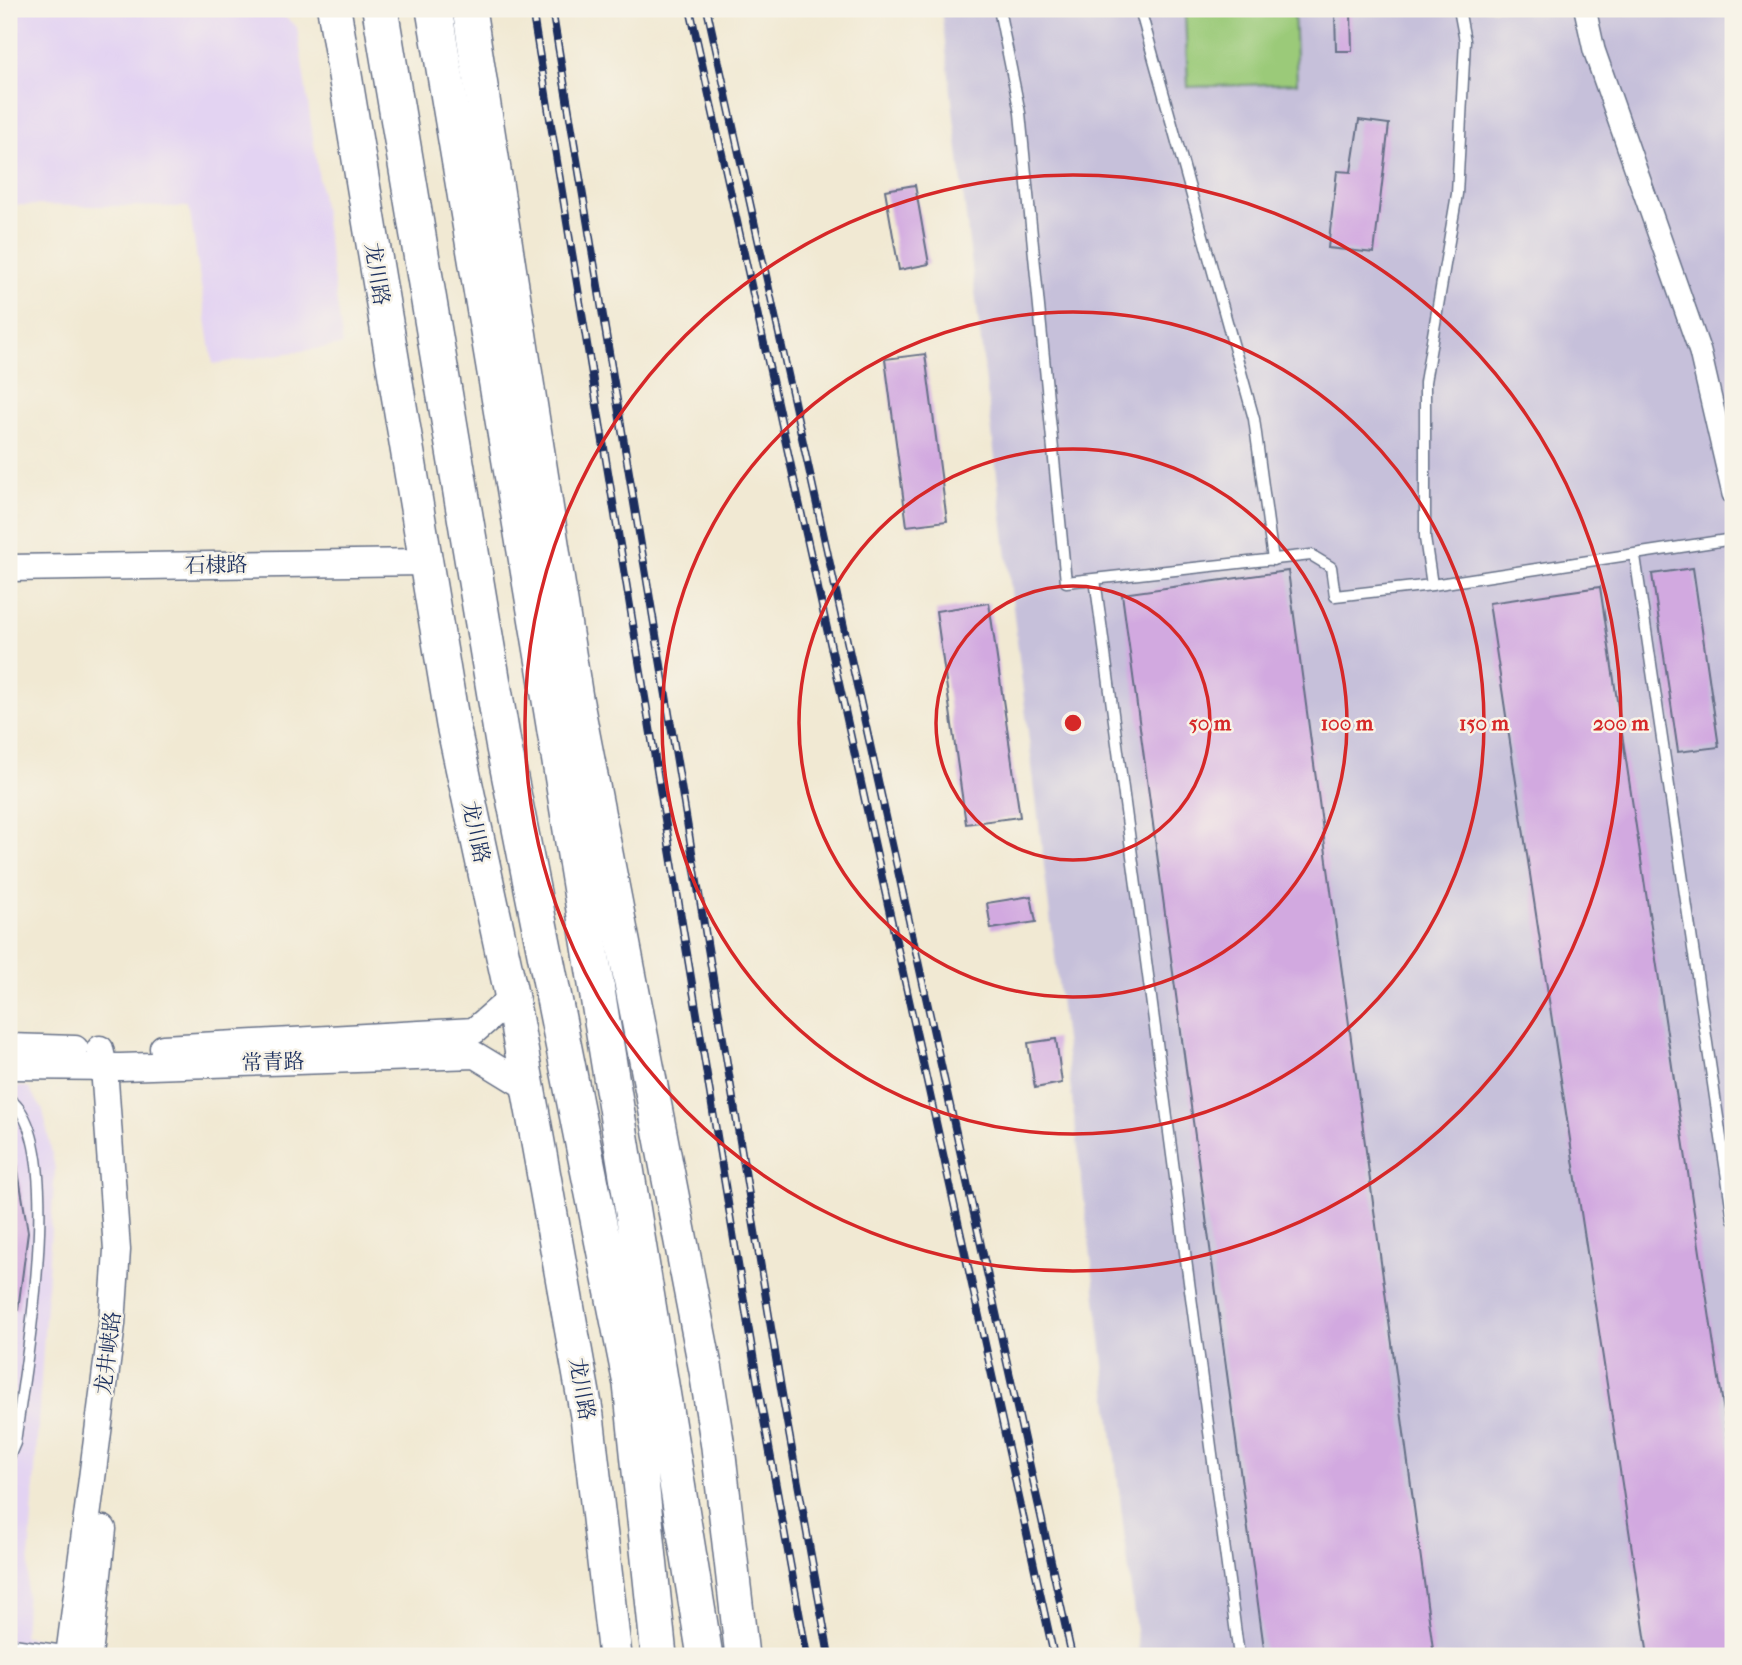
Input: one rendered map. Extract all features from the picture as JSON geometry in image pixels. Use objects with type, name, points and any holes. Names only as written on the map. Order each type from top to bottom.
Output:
[{"type":"highway","name":"龙川路","points":[[380,9],[503,743],[631,1384],[659,1656]]},
{"type":"highway","points":[[433,9],[559,757],[705,1656]]},
{"type":"main road","name":"龙川路","points":[[334,9],[453,725],[512,998],[587,1416],[615,1656]]},
{"type":"main road","points":[[469,9],[576,698],[708,1383],[742,1656]]},
{"type":"street","points":[[1585,9],[1594,50],[1700,352],[1733,494]]},
{"type":"street","name":"石棣路","points":[[9,554],[423,556]]},
{"type":"street","name":"石棣路","points":[[9,568],[423,556]]},
{"type":"street","name":"常青路","points":[[9,1066],[474,1031],[512,998]]},
{"type":"street","name":"常青路","points":[[9,1047],[111,1058],[475,1055],[528,1088]]},
{"type":"street","name":"龙井峡路","points":[[87,1654],[131,1251],[111,1058]]},
{"type":"street","points":[[9,1649],[60,1656]]},
{"type":"lane","points":[[999,9],[1020,113],[1066,582],[1311,555],[1331,567],[1335,596],[1635,556],[1733,539]]},
{"type":"lane","points":[[1140,9],[1254,419],[1273,559]]},
{"type":"lane","points":[[1432,585],[1425,538],[1425,382],[1457,194],[1465,41],[1459,9]]},
{"type":"lane","points":[[1635,556],[1733,1219]]},
{"type":"lane","points":[[1095,579],[1239,1656]]},
{"type":"lane","points":[[9,1099],[18,1107],[30,1130],[41,1210],[39,1254],[15,1443],[9,1457]]},
{"type":"shaded area","points":[[9,9],[275,9],[297,27],[343,345],[213,364],[189,207],[9,205]]},
{"type":"shaded area","points":[[941,9],[1728,9],[1733,45],[1733,1656],[1139,1656]]},
{"type":"shaded area","points":[[9,1086],[28,1087],[43,1110],[55,1169],[24,1636],[58,1642],[56,1656],[9,1656]]},
{"type":"green space","points":[[1294,9],[1297,83],[1188,87],[1185,12]]},
{"type":"building","points":[[1335,12],[1351,12],[1352,51],[1336,51]]},
{"type":"building","points":[[1359,120],[1389,124],[1374,253],[1328,248],[1337,171],[1351,172]]},
{"type":"building","points":[[915,185],[929,264],[899,270],[885,190]]},
{"type":"building","points":[[925,354],[947,521],[907,526],[885,359]]},
{"type":"building","points":[[1693,568],[1719,747],[1678,752],[1652,574]]},
{"type":"building","points":[[1288,571],[1434,1656],[1265,1656],[1122,594]]},
{"type":"building","points":[[1600,587],[1733,1472],[1733,1656],[1648,1656],[1489,603]]},
{"type":"building","points":[[989,603],[1020,817],[966,824],[936,611]]},
{"type":"building","points":[[1031,896],[1036,922],[991,929],[987,903]]},
{"type":"building","points":[[1056,1039],[1062,1083],[1035,1088],[1028,1043]]},
{"type":"building","points":[[17,1165],[28,1232],[18,1310],[9,1309],[9,1166]]},
{"type":"railway","points":[[532,9],[760,1398],[807,1656]]},
{"type":"railway","points":[[552,9],[782,1394],[829,1656]]},
{"type":"railway","points":[[690,9],[1054,1656]]},
{"type":"railway","points":[[707,9],[1072,1656]]}]
